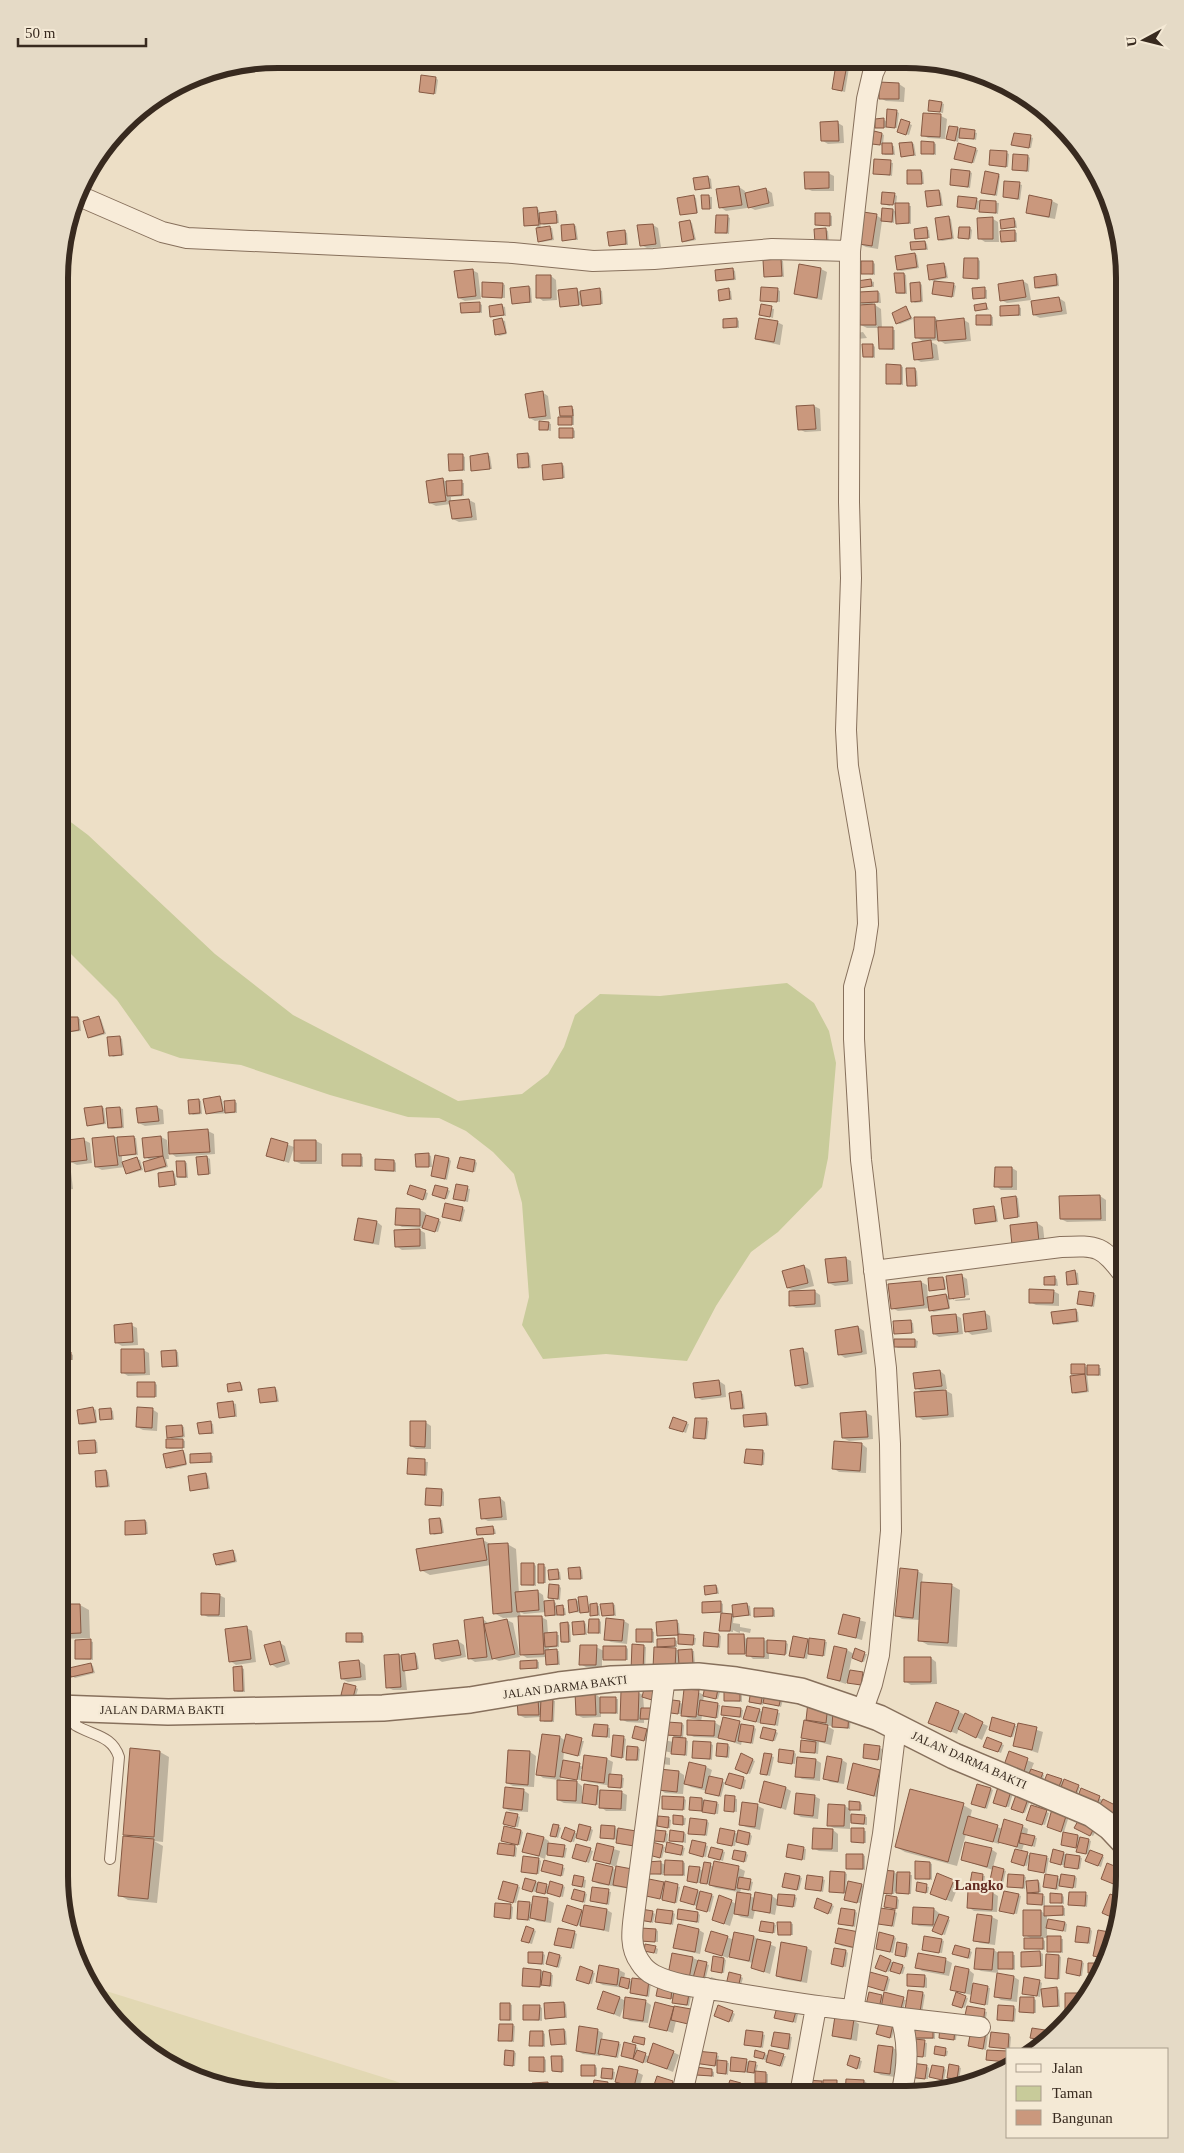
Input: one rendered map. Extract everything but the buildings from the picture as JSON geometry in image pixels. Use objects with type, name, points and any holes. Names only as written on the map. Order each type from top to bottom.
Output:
[{"type":"street","points":[[862,1712],[870,1692],[879,1655],[891,1531],[890,1444],[886,1368],[861,1160],[853,1024],[854,987],[864,951],[868,924],[866,871],[848,766],[846,730],[851,578],[849,502],[850,251],[867,99],[875,68]]},
{"type":"street","points":[[83,198],[162,232],[187,238],[504,252],[593,261],[654,259],[772,249],[850,251]]},
{"type":"street","points":[[874,1272],[1061,1247],[1090,1246],[1100,1249],[1116,1265]]},
{"type":"street","name":"JALAN DARMA BAKTI","points":[[68,1709],[168,1712],[383,1708],[452,1703],[559,1685],[612,1679],[698,1676],[781,1686],[821,1697],[862,1712],[954,1756],[1092,1814],[1116,1833]]},
{"type":"street","points":[[665,1677],[635,1907],[633,1951],[644,1968],[652,1974],[665,1979],[706,1988],[816,2007],[853,2010],[901,2018],[980,2027]]},
{"type":"street","points":[[853,2010],[883,1834],[896,1727]]},
{"type":"street","points":[[684,2086],[706,1988]]},
{"type":"street","points":[[801,2086],[816,2007]]},
{"type":"street","points":[[901,2018],[908,2057],[903,2086]]},
{"type":"lane","points":[[68,1711],[75,1725],[103,1737],[115,1746],[119,1757],[110,1859]]},
{"type":"shaded area","points":[[101,1990],[408,2086],[277,2086],[250,2084],[197,2070],[161,2050],[139,2033],[120,2014]]},
{"type":"green space","points":[[68,820],[88,835],[215,954],[293,1015],[458,1101],[522,1094],[548,1074],[564,1047],[575,1015],[600,994],[660,996],[787,983],[814,1003],[829,1031],[836,1063],[828,1158],[822,1187],[778,1232],[751,1252],[716,1306],[687,1361],[606,1354],[543,1359],[522,1325],[529,1297],[522,1203],[514,1174],[493,1152],[466,1131],[439,1118],[408,1117],[330,1095],[241,1065],[180,1058],[151,1048],[117,1000],[68,951]]},
{"type":"district","name":"Langko","points":[[979,1885]]}]
